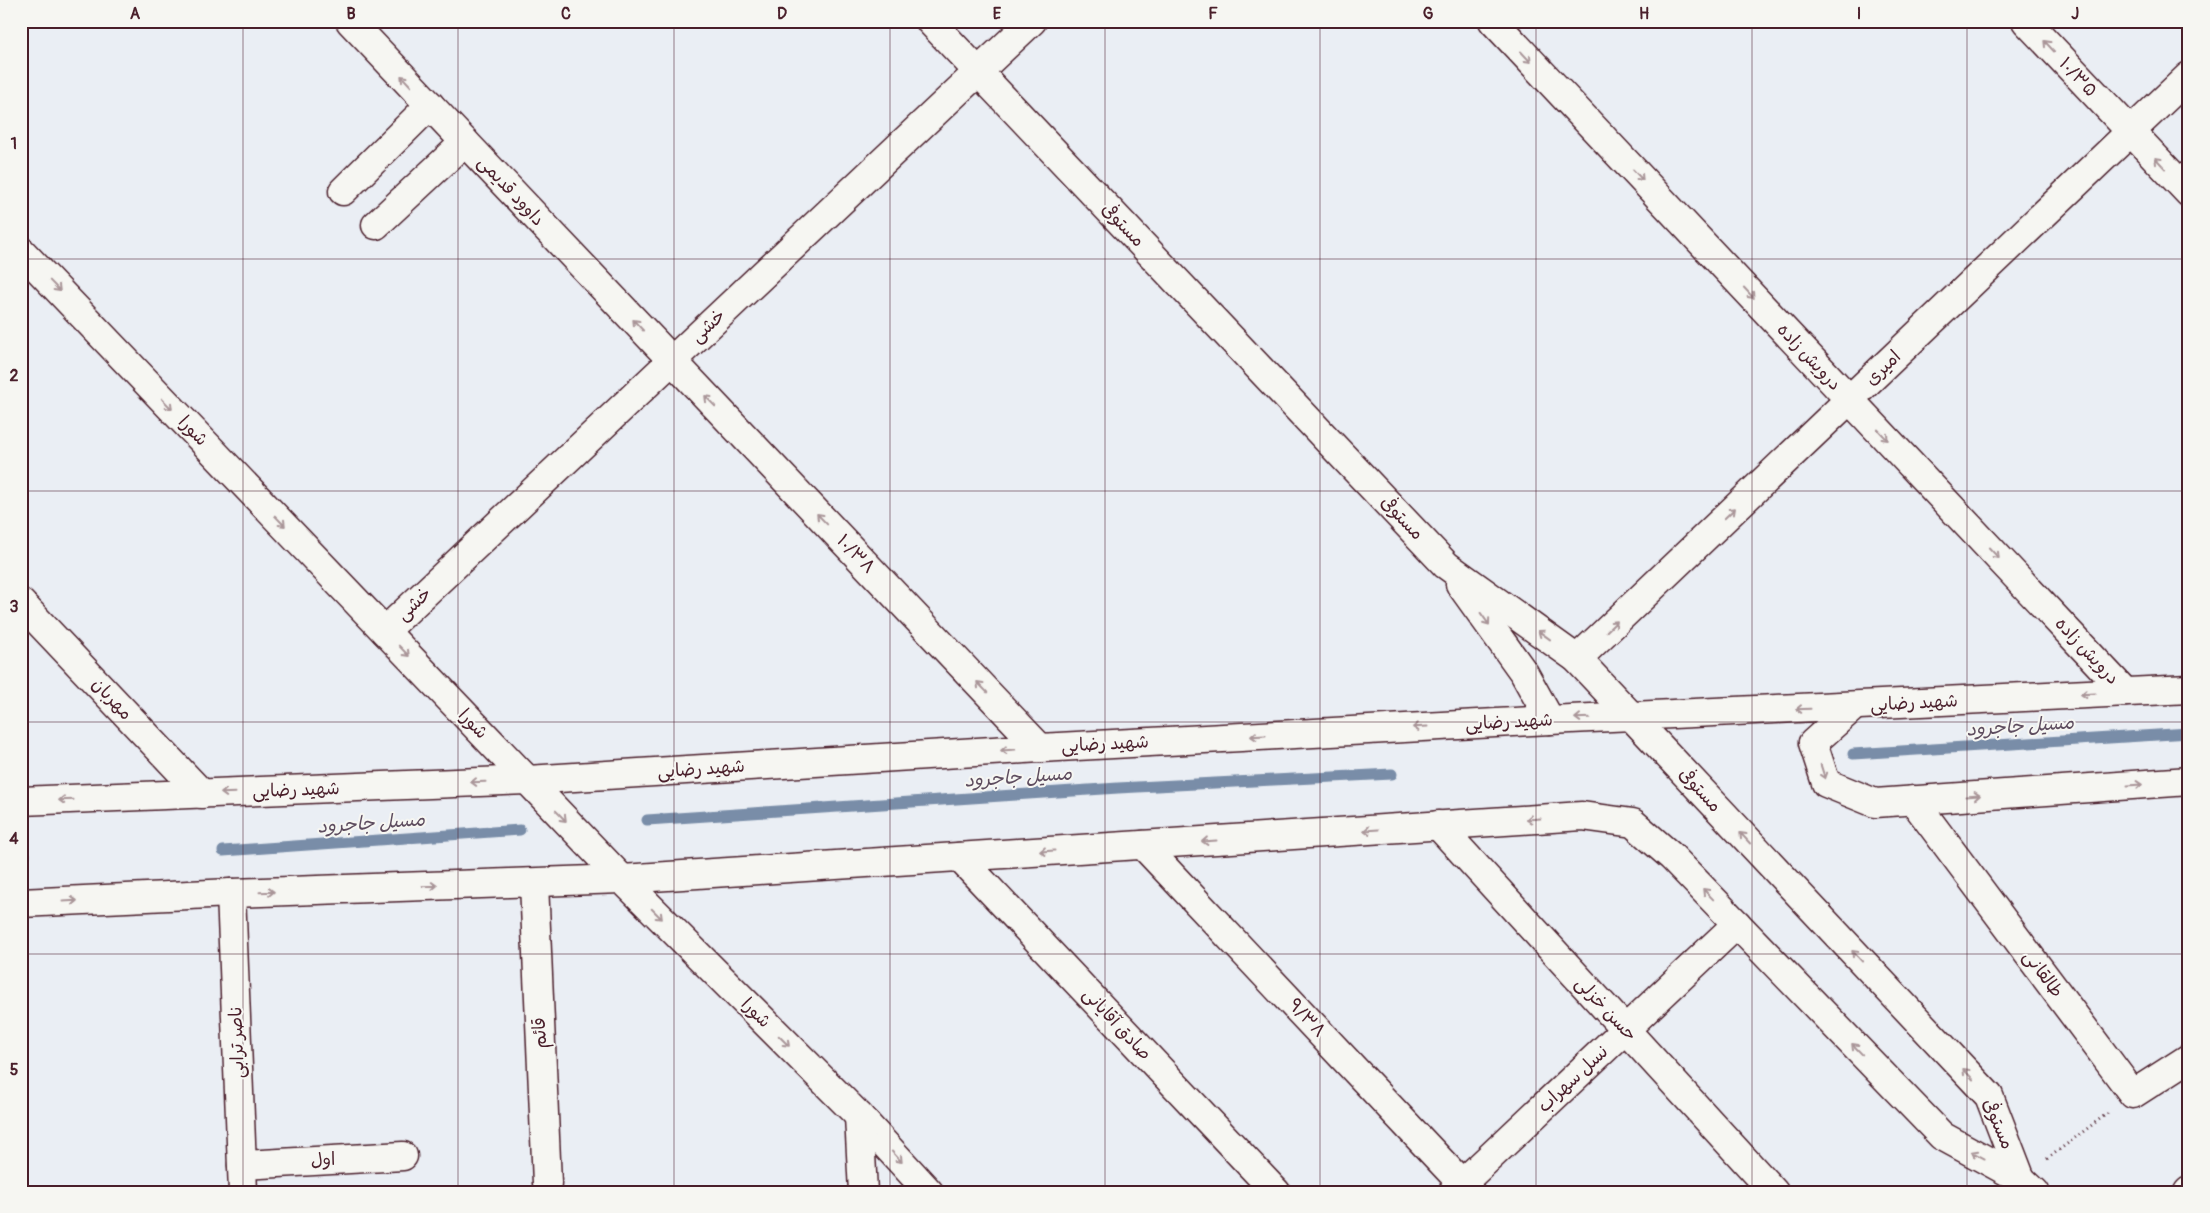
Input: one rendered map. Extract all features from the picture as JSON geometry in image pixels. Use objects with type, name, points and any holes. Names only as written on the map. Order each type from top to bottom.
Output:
[{"type":"street","name":"داوود قدیمی","points":[[350,21],[672,361]]},
{"type":"street","name":"مستوفی","points":[[930,21],[1446,565],[1577,659],[1989,1096],[2019,1187]]},
{"type":"street","name":"خشی","points":[[385,631],[1032,21]]},
{"type":"street","name":"درویش زاده","points":[[1492,21],[2125,692]]},
{"type":"street","name":"۱۰/۳۵","points":[[2026,21],[2189,193]]},
{"type":"street","name":"امیری","points":[[1577,659],[2189,76]]},
{"type":"street","points":[[343,191],[430,105]]},
{"type":"street","points":[[376,225],[465,142]]},
{"type":"street","name":"شورا","points":[[21,251],[622,879],[859,1116],[929,1192]]},
{"type":"street","name":"۱۰/۳۸","points":[[672,361],[1040,748]]},
{"type":"street","points":[[1446,565],[1524,673],[1550,720]]},
{"type":"street","name":"مهربان","points":[[21,603],[202,794]]},
{"type":"street","name":"شهید رضایی","points":[[21,802],[527,780],[1040,748],[1550,720],[2189,690]]},
{"type":"street","points":[[1853,707],[1813,742],[1826,782],[1875,803],[2189,781]]},
{"type":"street","name":"طالقانی","points":[[1913,800],[2133,1094]]},
{"type":"street","name":"مستوفی","points":[[1438,826],[1582,816],[1633,823],[1672,857],[1942,1136],[2019,1187]]},
{"type":"street","points":[[21,903],[231,893],[622,879],[1438,826]]},
{"type":"street","name":"حسن خزلی","points":[[1438,826],[1774,1192]]},
{"type":"street","name":"۹/۳۸","points":[[1143,845],[1462,1189]]},
{"type":"street","name":"صادق آقایانی","points":[[959,857],[1276,1192]]},
{"type":"street","name":"قائم","points":[[534,883],[547,1183]]},
{"type":"street","name":"ناصر ترابی","points":[[231,893],[243,1192]]},
{"type":"street","name":"نسل سهراب","points":[[1462,1189],[1737,924]]},
{"type":"street","points":[[2133,1094],[2189,1058]]},
{"type":"street","points":[[859,1116],[863,1192]]},
{"type":"street","name":"اول","points":[[242,1165],[403,1156]]},
{"type":"path","points":[[2019,1187],[2133,1094]]},
{"type":"waterway","name":"مسیل جاجرود","points":[[1853,754],[2189,733]]},
{"type":"waterway","name":"مسیل جاجرود","points":[[647,820],[1118,788],[1392,774]]},
{"type":"waterway","name":"مسیل جاجرود","points":[[223,851],[520,830]]}]
